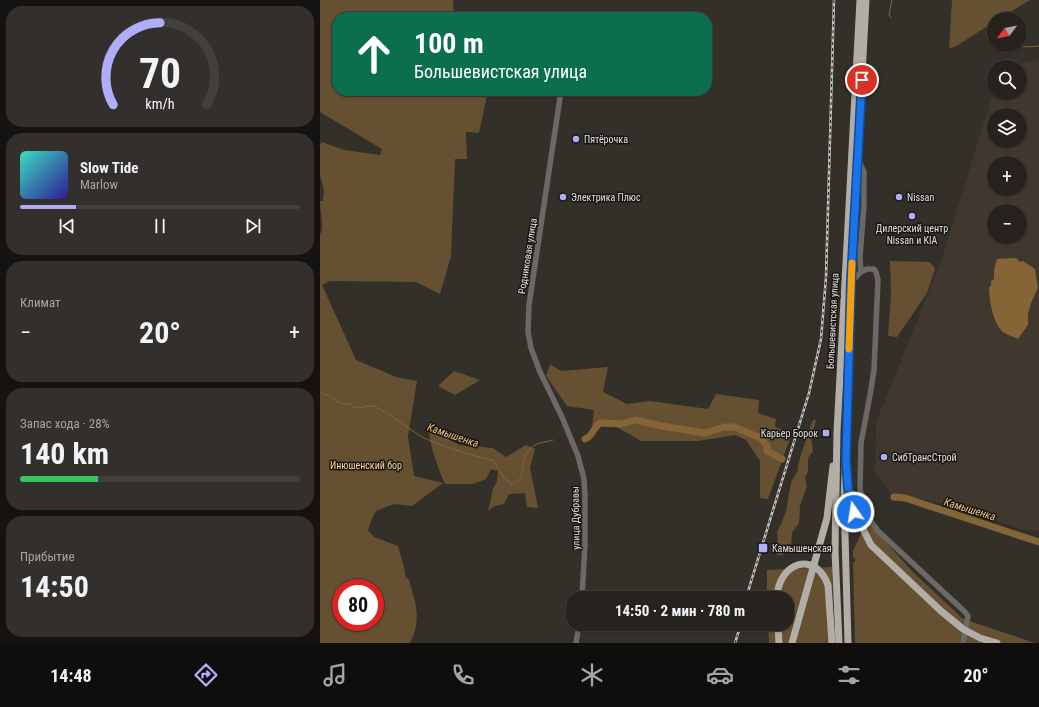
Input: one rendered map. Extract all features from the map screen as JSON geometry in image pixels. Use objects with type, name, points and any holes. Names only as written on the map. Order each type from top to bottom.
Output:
[{"type":"highway","name":"Большевистская улица","points":[[839,643],[835,551],[837,444],[846,241],[860,0]]},
{"type":"highway","name":"Большевистская улица","points":[[848,643],[844,499],[851,282],[866,0]]},
{"type":"highway","points":[[792,643],[827,518],[837,444]]},
{"type":"highway","points":[[846,459],[848,488],[854,512],[871,546],[963,629],[980,638],[997,643]]},
{"type":"highway","points":[[778,591],[782,577],[791,568],[801,564],[814,566],[819,570],[826,579],[829,595],[832,643]]},
{"type":"highway","points":[[778,631],[779,643]]},
{"type":"street","name":"Родниковая улица","points":[[560,96],[529,305],[528,332],[535,360],[562,417]]},
{"type":"street","points":[[858,159],[864,172],[864,204],[860,257],[861,272]]},
{"type":"street","points":[[851,282],[867,268],[874,269],[878,280],[874,370],[861,443],[861,496],[868,518],[878,531],[964,610],[968,616],[963,643]]},
{"type":"street","name":"улица Дубравы","points":[[562,417],[578,456],[584,479],[585,544],[582,591]]},
{"type":"street","points":[[576,643],[578,631]]},
{"type":"shaded area","points":[[1039,59],[1039,531],[1023,530],[954,506],[891,493],[875,473],[876,422],[942,259],[987,113],[987,148],[1027,148],[1027,108],[989,108],[991,100],[1027,100],[1027,62]]},
{"type":"shaded area","points":[[1016,258],[1020,262],[1023,261],[1035,269],[1038,288],[1028,314],[1028,325],[1018,339],[1003,332],[997,323],[991,304],[989,287],[991,286],[991,281],[994,279],[994,270],[997,259]]},
{"type":"green space","name":"Инюшенский бор","points":[[320,0],[453,0],[454,12],[332,12],[332,96],[487,96],[479,133],[466,132],[467,159],[455,159],[451,256],[440,294],[416,282],[330,281],[322,285],[356,360],[396,377],[417,381],[408,436],[414,476],[443,483],[412,506],[394,504],[376,511],[368,530],[374,537],[398,546],[405,576],[409,580],[417,612],[416,626],[410,643],[320,643],[320,230],[321,235],[322,227],[320,201],[323,201],[324,190],[320,175],[320,145],[322,142],[344,150],[380,155],[382,149],[320,112]]},
{"type":"green space","points":[[952,0],[1030,0],[1010,12],[987,12],[987,26],[949,49]]},
{"type":"green space","points":[[890,261],[930,262],[935,269],[927,293],[897,337],[888,336],[891,296]]},
{"type":"green space","points":[[550,364],[561,371],[608,367],[603,392],[627,404],[650,401],[708,409],[716,394],[759,400],[758,413],[776,419],[775,427],[792,433],[768,499],[760,498],[760,461],[746,440],[735,435],[698,441],[641,441],[615,426],[592,426],[594,410],[567,406],[546,376]]},
{"type":"green space","points":[[454,371],[480,380],[455,395],[438,386]]},
{"type":"green space","points":[[814,419],[816,421],[811,436],[813,451],[808,458],[808,472],[805,477],[807,486],[800,506],[799,523],[792,533],[791,549],[783,555],[778,555],[772,549],[778,541],[777,532],[786,511],[791,482],[798,470],[803,448]]},
{"type":"green space","points":[[434,431],[459,445],[493,448],[506,457],[526,445],[535,449],[530,468],[538,508],[527,507],[525,493],[509,494],[504,504],[494,506],[488,511],[493,489],[497,481],[498,471],[491,469],[486,479],[473,484],[445,484],[431,445],[429,432]]},
{"type":"green space","points":[[867,521],[912,571],[963,619],[1035,643],[855,643],[853,562],[855,562],[855,558],[853,558],[853,551]]},
{"type":"green space","points":[[832,567],[834,643],[769,643],[768,631],[794,631],[794,591],[767,591],[767,570]]},
{"type":"waterway","points":[[891,17],[889,15],[892,0]]},
{"type":"waterway","points":[[1027,47],[1039,46]]},
{"type":"waterway","name":"Камышенка","points":[[320,391],[336,401],[344,404],[350,403],[354,408],[372,406],[377,407],[424,438],[459,451],[494,461],[505,479],[512,484],[520,477],[524,461],[529,450],[537,444],[553,440]]},
{"type":"waterway","name":"Камышенка","points":[[585,439],[590,436],[600,423],[621,424],[635,420],[705,433],[724,427],[734,427],[761,438],[767,446],[767,451]]},
{"type":"waterway","name":"Камышенка","points":[[771,453],[782,459]]},
{"type":"waterway","name":"Камышенка","points":[[894,497],[905,498],[1039,542]]},
{"type":"railway","points":[[748,591],[809,393],[821,339],[826,277],[834,0]]},
{"type":"railway","points":[[735,643],[739,631]]},
{"type":"slow traffic","points":[[849,349],[852,263]]},
{"type":"place","name":"Пятёрочка","points":[[576,139]]},
{"type":"place","name":"Электрика Плюс","points":[[563,197]]},
{"type":"place","name":"Nissan","points":[[899,197]]},
{"type":"place","name":"Дилерский центр Nissan и KIA","points":[[912,216]]},
{"type":"place","name":"Карьер Борок","points":[[826,433]]},
{"type":"place","name":"СибТрансСтрой","points":[[884,457]]},
{"type":"place","name":"Камышенская","points":[[763,548]]},
{"type":"route","points":[[854,512],[848,488],[846,459],[851,282],[862,80]]}]
